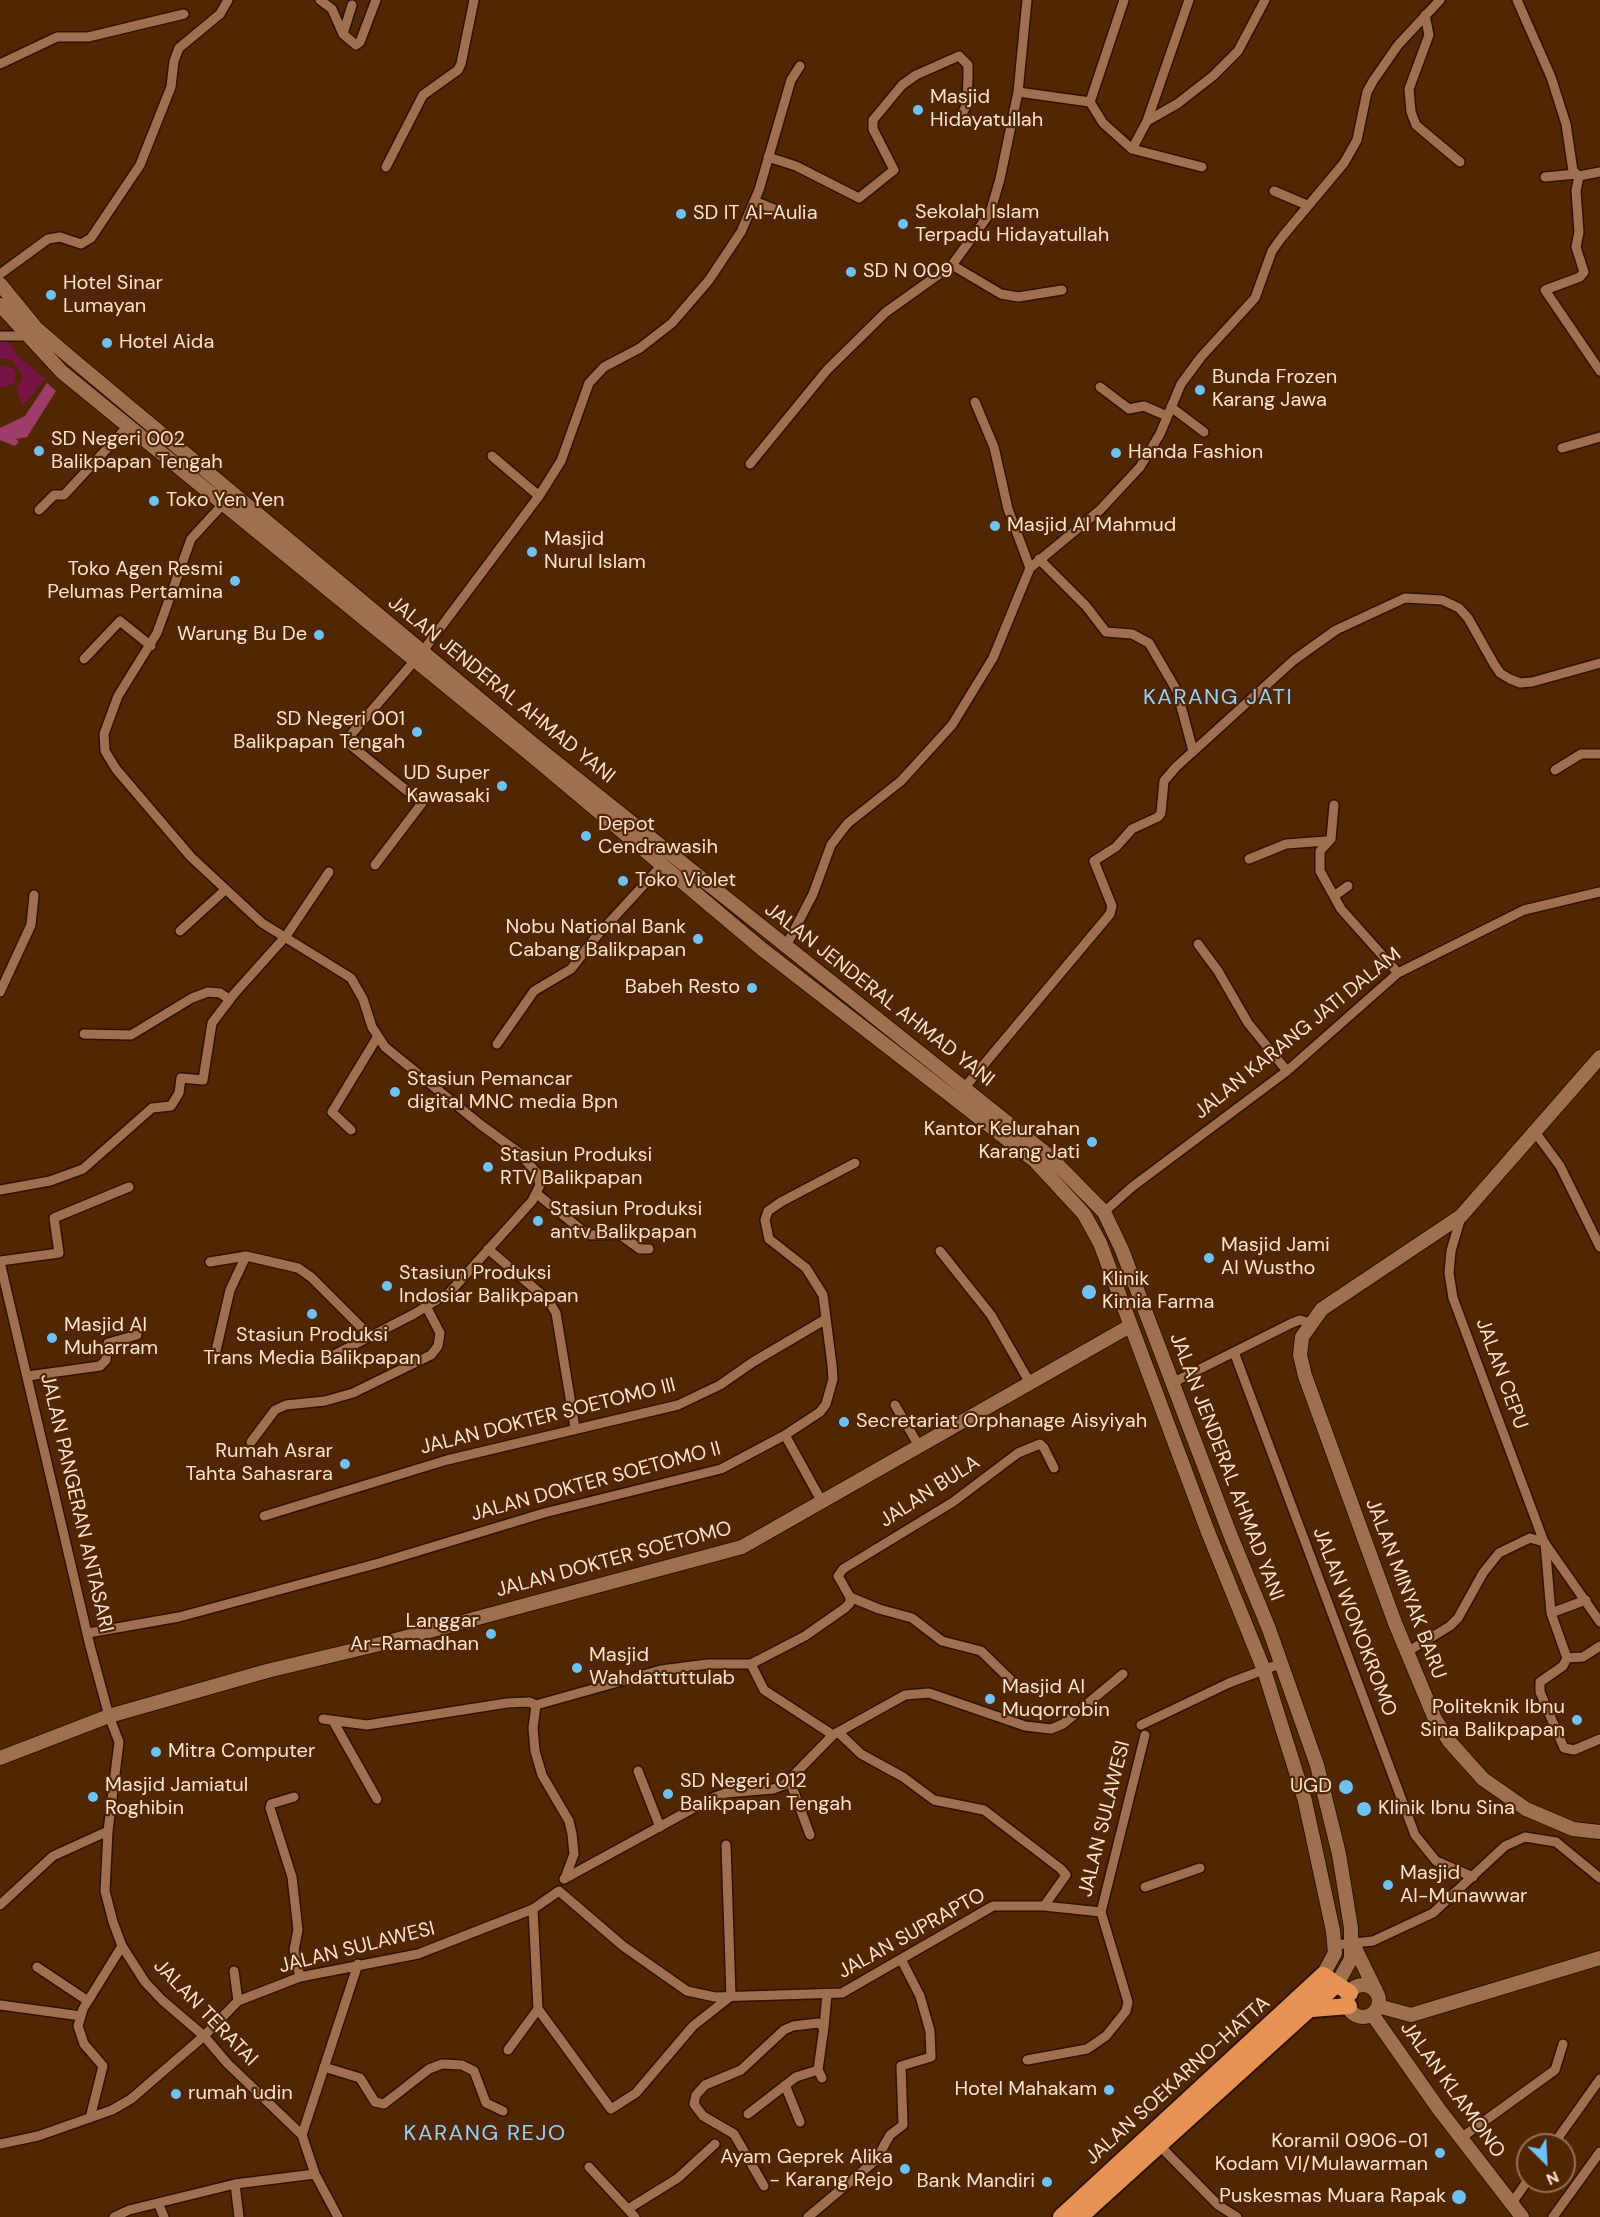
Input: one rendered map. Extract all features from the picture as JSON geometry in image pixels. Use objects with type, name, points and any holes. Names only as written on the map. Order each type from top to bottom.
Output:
[{"type":"highway","name":"JALAN SOEKARNO-HATTA","points":[[1080,2217],[1312,2009],[1339,1990]]},
{"type":"highway","name":"JALAN SOEKARNO-HATTA","points":[[1061,2217],[1339,1990]]},
{"type":"highway","points":[[1312,2009],[1339,1990]]},
{"type":"main road","name":"JALAN JENDERAL AHMAD YANI","points":[[0,284],[36,328],[418,656],[762,949],[1035,1161],[1084,1214],[1100,1243],[1208,1532],[1264,1670],[1305,1801],[1335,1945]]},
{"type":"main road","name":"JALAN JENDERAL AHMAD YANI","points":[[0,305],[26,336],[62,372],[965,1087],[1049,1156],[1104,1212],[1122,1250],[1282,1663],[1317,1765],[1333,1824],[1353,1944],[1348,1968],[1339,1990]]},
{"type":"main road","points":[[1301,1343],[1311,1323],[1322,1309],[1461,1216],[1600,1057]]},
{"type":"main road","points":[[1301,1343],[1328,1306]]},
{"type":"main road","name":"JALAN DOKTER SOETOMO","points":[[0,1758],[109,1716],[267,1671],[387,1642],[742,1547],[1130,1326]]},
{"type":"main road","name":"JALAN MINYAK BARU","points":[[1301,1343],[1300,1355],[1305,1376],[1407,1652],[1435,1719],[1449,1741],[1483,1779],[1526,1809],[1573,1829],[1600,1832]]},
{"type":"main road","name":"JALAN KLAMONO","points":[[1353,1944],[1376,2005],[1461,2138],[1522,2217]]},
{"type":"main road","points":[[1335,1945],[1333,1960],[1339,1990],[1358,2016],[1376,2005],[1411,2015],[1600,1958]]},
{"type":"main road","points":[[1339,1990],[1363,1985],[1372,1988],[1376,2005]]},
{"type":"street","points":[[0,274],[48,239],[60,237],[81,244],[91,238],[140,165],[168,95],[179,48],[220,14],[228,0]]},
{"type":"street","points":[[320,0],[333,11],[343,34],[358,45],[376,0]]},
{"type":"street","points":[[386,167],[423,95],[458,70],[474,0]]},
{"type":"street","points":[[750,464],[827,370],[886,312],[952,265],[990,213],[1018,92],[1027,0]]},
{"type":"street","points":[[1124,0],[1090,102],[1102,123],[1132,149],[1202,167]]},
{"type":"street","points":[[1132,149],[1147,121],[1189,0]]},
{"type":"street","points":[[1147,121],[1177,104],[1238,51],[1265,0]]},
{"type":"street","points":[[786,946],[813,894],[831,845],[848,823],[902,781],[934,748],[968,703],[993,658],[1030,568],[1100,510],[1122,488],[1151,451],[1181,384],[1201,357],[1255,298],[1272,251],[1344,162],[1357,140],[1367,92],[1372,81],[1398,45],[1440,0]]},
{"type":"street","points":[[1517,0],[1551,77],[1566,124],[1578,175],[1576,191],[1579,232],[1576,247],[1584,272],[1580,276],[1545,290],[1600,371]]},
{"type":"street","points":[[333,11],[353,2]]},
{"type":"street","points":[[343,34],[353,2]]},
{"type":"street","points":[[0,64],[57,37],[88,37],[184,14]]},
{"type":"street","points":[[1425,15],[1429,35],[1409,89],[1411,112],[1416,125],[1460,162]]},
{"type":"street","points":[[768,157],[796,166],[859,198],[894,170],[873,129],[873,120],[902,85],[916,75],[959,56],[968,65],[966,104],[960,118]]},
{"type":"street","points":[[375,865],[422,803],[348,743],[348,738],[418,656],[538,496],[564,453],[588,383],[604,367],[640,348],[672,323],[716,271],[741,232],[754,201],[791,80],[800,66]]},
{"type":"street","points":[[1018,92],[1090,102]]},
{"type":"street","points":[[1545,177],[1600,172]]},
{"type":"street","points":[[1274,191],[1307,205]]},
{"type":"street","points":[[754,201],[781,212]]},
{"type":"street","points":[[952,265],[1001,294],[1018,297],[1062,290]]},
{"type":"street","points":[[0,336],[26,336]]},
{"type":"street","points":[[1100,387],[1129,409],[1144,406],[1167,416]]},
{"type":"street","points":[[975,402],[994,447],[1008,509],[1030,568]]},
{"type":"street","points":[[1171,407],[1204,432]]},
{"type":"street","points":[[39,510],[54,495],[64,495],[128,426]]},
{"type":"street","points":[[1562,448],[1600,437]]},
{"type":"street","points":[[492,456],[538,496]]},
{"type":"street","points":[[225,503],[191,539],[162,623],[151,646],[118,696],[104,734],[105,751],[116,769],[186,850],[225,890],[262,923],[351,978],[363,999],[366,1014],[385,1047],[411,1070],[526,1159],[537,1173],[540,1185],[537,1194],[450,1292],[336,1354]]},
{"type":"street","points":[[1039,559],[1086,606],[1106,632],[1132,634],[1149,643],[1177,691],[1193,751]]},
{"type":"street","points":[[965,1087],[1074,956],[1106,922],[1112,906],[1094,861],[1116,847],[1132,829],[1158,817],[1161,813],[1164,781],[1193,751],[1294,660],[1336,630],[1405,598],[1442,600],[1459,608],[1468,618],[1500,673],[1520,683],[1532,682],[1600,663]]},
{"type":"street","points":[[84,659],[120,621],[151,646]]},
{"type":"street","points":[[1555,770],[1581,754],[1600,753]]},
{"type":"street","points":[[1249,859],[1286,844],[1331,839],[1334,805]]},
{"type":"street","points":[[1326,841],[1320,851],[1320,871],[1347,916],[1398,973]]},
{"type":"street","points":[[497,1044],[534,991],[571,969],[595,938],[662,865]]},
{"type":"street","points":[[0,1190],[51,1181],[83,1169],[152,1108],[171,1106],[179,1093],[181,1078],[203,1080],[212,1023],[229,999],[286,936],[329,872]]},
{"type":"street","points":[[1334,896],[1348,886]]},
{"type":"street","points":[[180,931],[225,890]]},
{"type":"street","name":"JALAN KARANG JATI DALAM","points":[[1104,1212],[1132,1187],[1287,1071],[1398,973],[1524,910],[1600,892]]},
{"type":"street","points":[[0,992],[31,924],[34,895]]},
{"type":"street","points":[[1198,944],[1218,971],[1268,1050],[1287,1071]]},
{"type":"street","points":[[84,1035],[131,1035],[200,995],[220,993],[229,999]]},
{"type":"street","points":[[351,1130],[332,1112],[378,1036]]},
{"type":"street","points":[[1535,1132],[1560,1166],[1600,1248]]},
{"type":"street","name":"JALAN DOKTER SOETOMO II","points":[[88,1633],[179,1617],[379,1563],[544,1513],[721,1469],[785,1436],[820,1412],[830,1391],[832,1365],[823,1294],[806,1268],[773,1244],[766,1231],[765,1220],[768,1211],[781,1202],[855,1163]]},
{"type":"street","points":[[0,1261],[59,1252],[54,1218],[129,1187]]},
{"type":"street","points":[[537,1194],[584,1232],[591,1235],[619,1234],[640,1249],[649,1249]]},
{"type":"street","name":"JALAN CEPU","points":[[1461,1216],[1451,1251],[1449,1274],[1453,1298],[1544,1542],[1551,1613],[1567,1658]]},
{"type":"street","points":[[488,1249],[548,1300],[556,1313],[575,1428]]},
{"type":"street","points":[[940,1251],[991,1315],[1030,1383]]},
{"type":"street","points":[[210,1262],[246,1256],[298,1268],[311,1277],[369,1335]]},
{"type":"street","points":[[215,1355],[230,1290],[246,1256]]},
{"type":"street","name":"JALAN PANGERAN ANTASARI","points":[[0,1261],[109,1716]]},
{"type":"street","points":[[251,1442],[274,1410],[286,1405],[325,1401],[353,1393],[431,1355],[438,1346],[440,1333],[426,1306]]},
{"type":"street","name":"JALAN DOKTER SOETOMO III","points":[[264,1516],[447,1460],[678,1405],[720,1385],[826,1319]]},
{"type":"street","points":[[1172,1383],[1292,1323],[1300,1320],[1311,1323]]},
{"type":"street","points":[[28,1376],[100,1366],[106,1360],[108,1343],[137,1335]]},
{"type":"street","name":"JALAN WONOKROMO","points":[[1234,1352],[1415,1835],[1436,1860],[1473,1877]]},
{"type":"street","points":[[895,1406],[919,1446]]},
{"type":"street","points":[[785,1436],[822,1502]]},
{"type":"street","name":"JALAN BULA","points":[[850,1597],[838,1576],[843,1569],[953,1502],[1018,1453],[1040,1444],[1054,1468]]},
{"type":"street","points":[[1407,1652],[1450,1626],[1458,1618],[1482,1573],[1499,1553],[1530,1538],[1544,1542]]},
{"type":"street","name":"JALAN CEPU","points":[[1544,1542],[1600,1622]]},
{"type":"street","points":[[377,1798],[328,1720],[367,1725],[507,1703],[529,1702],[536,1705],[661,1670],[708,1664],[751,1664],[805,1636],[845,1608],[850,1603],[850,1597],[879,1609],[912,1618],[942,1641],[981,1651],[1019,1688]]},
{"type":"street","points":[[1551,1613],[1586,1600]]},
{"type":"street","points":[[1600,1646],[1583,1657],[1567,1658],[1563,1666],[1539,1685],[1562,1745],[1574,1750],[1600,1739]]},
{"type":"street","points":[[1141,1725],[1229,1683],[1282,1663]]},
{"type":"street","points":[[751,1664],[764,1690],[836,1734],[861,1754],[903,1777],[934,1800],[984,1810],[1061,1869],[1066,1875],[1044,1906]]},
{"type":"street","points":[[564,1880],[720,1795],[773,1788],[790,1781],[836,1734],[893,1700],[920,1692],[1025,1726],[1057,1728],[1123,1674]]},
{"type":"street","points":[[536,1705],[533,1728],[537,1759],[556,1804],[569,1821],[572,1834],[574,1854],[559,1891]]},
{"type":"street","name":"JALAN TERATAI","points":[[109,1716],[119,1742],[108,1831],[105,1891],[108,1908],[122,1946],[145,1982],[162,2000],[204,2036],[227,2063],[302,2135],[315,2175],[338,2217]]},
{"type":"street","name":"JALAN SULAWESI","points":[[1101,1912],[1145,1735]]},
{"type":"street","points":[[638,1772],[660,1827]]},
{"type":"street","points":[[790,1781],[810,1834]]},
{"type":"street","points":[[294,1797],[271,1804],[270,1808],[293,1882],[298,1930],[294,1950],[300,1977]]},
{"type":"street","points":[[0,1905],[53,1856],[108,1831]]},
{"type":"street","points":[[1335,1945],[1373,1941],[1418,1922],[1433,1913],[1505,1846],[1525,1837],[1556,1842],[1600,1878]]},
{"type":"street","points":[[533,1909],[538,2009],[611,2109],[636,2093],[693,2026],[731,1996],[726,1845]]},
{"type":"street","points":[[1145,1887],[1200,1868]]},
{"type":"street","name":"JALAN SUPRAPTO","points":[[559,1891],[623,1946],[687,1991],[715,1997],[827,1994],[850,1991],[987,1908],[1000,1905],[1044,1906],[1101,1912]]},
{"type":"street","name":"JALAN SULAWESI","points":[[0,2144],[38,2136],[90,2118],[131,2099],[204,2036],[238,2001],[300,1977],[418,1954],[533,1909],[559,1891]]},
{"type":"street","points":[[1027,2060],[1087,2049],[1106,2036],[1123,2017],[1128,2002],[1101,1912]]},
{"type":"street","points":[[90,2118],[103,2066],[84,2044],[78,2026],[88,2001],[122,1946]]},
{"type":"street","points":[[808,2217],[876,2160],[890,2135],[902,2127],[901,2066],[931,2057],[930,2031],[920,1996],[901,1959]]},
{"type":"street","points":[[302,2135],[358,1964]]},
{"type":"street","points":[[37,1967],[88,2001]]},
{"type":"street","points":[[234,1971],[238,2001]]},
{"type":"street","points":[[748,2114],[796,2077],[820,2074],[827,1994]]},
{"type":"street","points":[[0,2005],[81,2016]]},
{"type":"street","points":[[508,2050],[538,2009]]},
{"type":"street","points":[[764,2186],[734,2134],[708,2121],[697,2109],[694,2104],[696,2095],[705,2085],[750,2064],[784,2030],[812,2024],[824,2027]]},
{"type":"street","points":[[1461,2138],[1555,2070],[1563,2044]]},
{"type":"street","points":[[324,2067],[360,2078],[375,2102],[381,2104],[393,2099],[429,2069],[442,2064],[462,2065],[474,2071],[486,2103],[503,2110]]},
{"type":"street","points":[[1562,2133],[1600,2079]]},
{"type":"street","points":[[785,2085],[800,2122]]},
{"type":"street","points":[[628,2209],[675,2180],[716,2144]]},
{"type":"street","points":[[1160,2145],[1218,2205],[1237,2217]]},
{"type":"street","points":[[1553,2217],[1600,2152]]},
{"type":"street","points":[[589,2167],[635,2217]]},
{"type":"street","points":[[114,2217],[158,2203],[235,2184],[315,2175]]},
{"type":"street","points":[[235,2184],[240,2217]]},
{"type":"street","points":[[1512,2203],[1519,2193]]},
{"type":"street","points":[[158,2203],[164,2217]]},
{"type":"shaded area","points":[[0,342],[10,343],[18,356],[45,379],[23,406],[16,388],[23,378],[19,369],[10,359],[0,359]]},
{"type":"shaded area","points":[[4,365],[13,368],[16,373],[15,382],[7,387],[0,386],[0,367]]},
{"type":"shaded area","points":[[47,383],[56,391],[27,437],[16,439],[19,442],[15,446],[0,440],[0,428],[25,416]]},
{"type":"place","name":"Masjid Hidayatullah","points":[[918,110]]},
{"type":"place","name":"SD IT Al-Aulia","points":[[681,214]]},
{"type":"place","name":"Sekolah Islam Terpadu Hidayatullah","points":[[903,224]]},
{"type":"place","name":"SD N 009","points":[[851,272]]},
{"type":"place","name":"Hotel Sinar Lumayan","points":[[51,295]]},
{"type":"place","name":"Hotel Aida","points":[[107,343]]},
{"type":"place","name":"Bunda Frozen Karang Jawa","points":[[1200,390]]},
{"type":"place","name":"SD Negeri 002 Balikpapan Tengah","points":[[39,451]]},
{"type":"place","name":"Handa Fashion","points":[[1116,453]]},
{"type":"place","name":"Toko Yen Yen","points":[[154,501]]},
{"type":"place","name":"Masjid Al Mahmud","points":[[995,526]]},
{"type":"place","name":"Masjid Nurul Islam","points":[[532,552]]},
{"type":"place","name":"Toko Agen Resmi Pelumas Pertamina","points":[[235,581]]},
{"type":"place","name":"Warung Bu De","points":[[319,635]]},
{"type":"place","name":"SD Negeri 001 Balikpapan Tengah","points":[[417,732]]},
{"type":"place","name":"UD Super Kawasaki","points":[[502,786]]},
{"type":"place","name":"Depot Cendrawasih","points":[[586,836]]},
{"type":"place","name":"Toko Violet","points":[[623,881]]},
{"type":"place","name":"Nobu National Bank Cabang Balikpapan","points":[[698,939]]},
{"type":"place","name":"Babeh Resto","points":[[752,988]]},
{"type":"place","name":"Stasiun Pemancar digital MNC media Bpn","points":[[395,1092]]},
{"type":"place","name":"Kantor Kelurahan Karang Jati","points":[[1092,1142]]},
{"type":"place","name":"Stasiun Produksi RTV Balikpapan","points":[[488,1167]]},
{"type":"place","name":"Stasiun Produksi antv Balikpapan","points":[[538,1221]]},
{"type":"place","name":"Masjid Jami Al Wustho","points":[[1209,1258]]},
{"type":"place","name":"Stasiun Produksi Indosiar Balikpapan","points":[[387,1286]]},
{"type":"place","name":"Klinik Kimia Farma","points":[[1089,1292]]},
{"type":"place","name":"Stasiun Produksi Trans Media Balikpapan","points":[[312,1314]]},
{"type":"place","name":"Masjid Al Muharram","points":[[52,1338]]},
{"type":"place","name":"Secretariat Orphanage Aisyiyah","points":[[844,1422]]},
{"type":"place","name":"Rumah Asrar Tahta Sahasrara","points":[[345,1464]]},
{"type":"place","name":"Langgar Ar-Ramadhan","points":[[491,1634]]},
{"type":"place","name":"Masjid Wahdattuttulab","points":[[577,1668]]},
{"type":"place","name":"Masjid Al Muqorrobin","points":[[990,1699]]},
{"type":"place","name":"Politeknik Ibnu Sina Balikpapan","points":[[1577,1720]]},
{"type":"place","name":"Mitra Computer","points":[[156,1752]]},
{"type":"place","name":"UGD","points":[[1346,1787]]},
{"type":"place","name":"SD Negeri 012 Balikpapan Tengah","points":[[668,1794]]},
{"type":"place","name":"Masjid Jamiatul Roghibin","points":[[93,1797]]},
{"type":"place","name":"Klinik Ibnu Sina","points":[[1364,1809]]},
{"type":"place","name":"Masjid Al-Munawwar","points":[[1388,1885]]},
{"type":"place","name":"Hotel Mahakam","points":[[1109,2090]]},
{"type":"place","name":"rumah udin","points":[[176,2094]]},
{"type":"place","name":"Koramil 0906-01 Kodam VI/Mulawarman","points":[[1440,2153]]},
{"type":"place","name":"Ayam Geprek Alika - Karang Rejo","points":[[905,2169]]},
{"type":"place","name":"Bank Mandiri","points":[[1047,2182]]},
{"type":"place","name":"Puskesmas Muara Rapak","points":[[1459,2197]]},
{"type":"district","name":"KARANG JATI","points":[[1218,698]]},
{"type":"district","name":"KARANG REJO","points":[[485,2134]]}]
